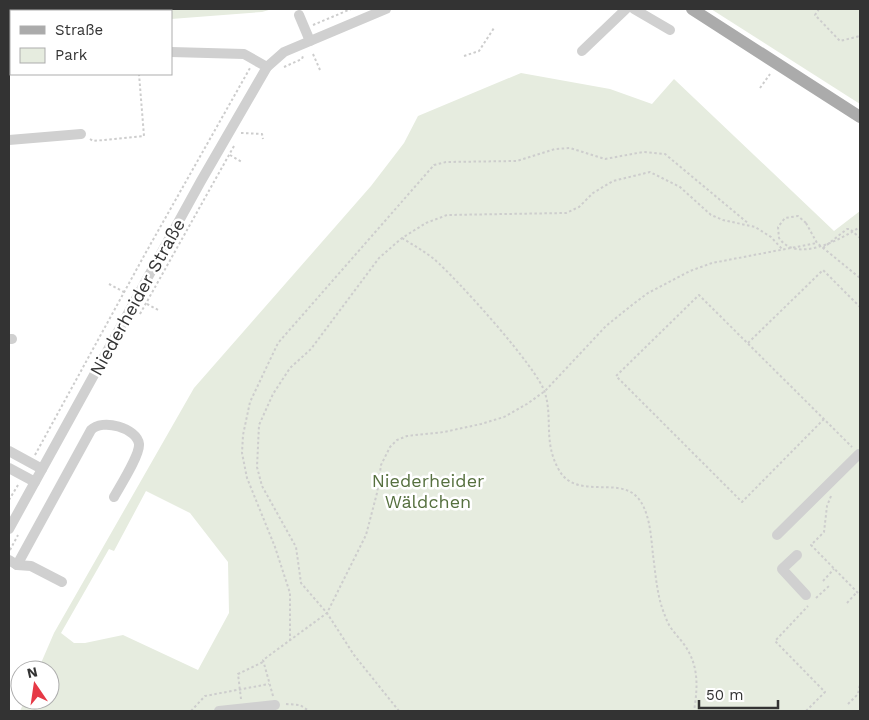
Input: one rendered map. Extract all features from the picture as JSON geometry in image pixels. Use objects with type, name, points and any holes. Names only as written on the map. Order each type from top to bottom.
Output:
[{"type":"main road","points":[[692,9],[860,117]]},
{"type":"street","points":[[172,52],[244,54],[267,67],[278,56],[386,9]]},
{"type":"street","points":[[582,51],[626,9]]},
{"type":"street","points":[[634,9],[670,30]]},
{"type":"street","points":[[299,15],[310,41]]},
{"type":"street","name":"Niederheider Straße","points":[[9,529],[201,181],[267,67]]},
{"type":"street","points":[[9,140],[81,134]]},
{"type":"street","points":[[62,582],[31,566],[13,563],[91,430],[95,425],[104,423],[115,425],[135,436],[140,446],[114,497]]},
{"type":"street","points":[[9,451],[42,469]]},
{"type":"street","points":[[777,535],[859,454]]},
{"type":"street","points":[[9,468],[34,482]]},
{"type":"street","points":[[797,555],[782,569],[806,595]]},
{"type":"street","points":[[219,711],[275,705]]},
{"type":"path","points":[[304,29],[351,9]]},
{"type":"path","points":[[819,9],[815,15],[840,40],[860,36]]},
{"type":"path","points":[[464,56],[479,51],[494,28]]},
{"type":"path","points":[[313,54],[320,70]]},
{"type":"path","points":[[280,68],[302,59]]},
{"type":"path","points":[[31,463],[58,410],[243,77],[257,60]]},
{"type":"path","points":[[760,88],[776,63]]},
{"type":"path","points":[[81,134],[93,141],[144,136],[138,75]]},
{"type":"path","points":[[246,126],[241,134],[262,134],[263,139]]},
{"type":"path","points":[[137,321],[236,142]]},
{"type":"path","points":[[290,641],[290,593],[275,547],[247,478],[242,453],[250,402],[278,343],[434,165],[446,162],[516,161],[555,149],[570,148],[605,159],[643,152],[665,154],[751,225],[771,237],[783,250]]},
{"type":"path","points":[[230,155],[242,162]]},
{"type":"path","points":[[399,711],[354,655],[326,613],[301,583],[296,547],[262,486],[257,466],[259,425],[273,394],[290,368],[311,349],[379,258],[402,238],[426,223],[447,215],[566,213],[579,207],[593,193],[613,181],[650,172],[680,187],[710,215],[723,220],[751,225]]},
{"type":"path","points":[[860,227],[844,237],[806,249],[789,247],[779,238],[778,227],[785,218],[798,216],[806,223],[817,243],[823,248],[860,278]]},
{"type":"path","points":[[823,248],[847,229],[850,229],[860,238]]},
{"type":"path","points":[[402,238],[433,258],[452,277],[532,370],[545,391],[549,445],[559,471],[570,482],[583,486],[625,490],[633,493],[642,502],[650,532],[658,595],[666,620],[693,656],[697,676],[694,711]]},
{"type":"path","points":[[242,708],[238,674],[263,662],[266,656],[290,641],[326,613],[366,535],[377,493],[380,465],[390,447],[397,440],[407,436],[444,432],[504,417],[545,391],[606,326],[648,293],[690,271],[712,263],[817,243]]},
{"type":"path","points":[[748,343],[823,270],[860,307]]},
{"type":"path","points":[[109,284],[124,292]]},
{"type":"path","points":[[824,419],[742,502],[616,376],[699,295],[748,343],[824,419],[859,454]]},
{"type":"path","points":[[146,304],[160,312]]},
{"type":"path","points":[[58,410],[63,412]]},
{"type":"path","points":[[45,434],[49,437]]},
{"type":"path","points":[[9,500],[24,476]]},
{"type":"path","points":[[834,490],[827,506],[824,532],[811,546],[860,594]]},
{"type":"path","points":[[9,552],[23,527]]},
{"type":"path","points":[[823,581],[834,569]]},
{"type":"path","points":[[806,711],[825,692],[775,640],[828,586]]},
{"type":"path","points":[[847,603],[857,592]]},
{"type":"path","points":[[263,662],[275,705],[300,705],[309,711]]},
{"type":"path","points":[[191,711],[205,696],[269,684]]},
{"type":"path","points":[[848,704],[858,694],[860,684]]},
{"type":"green space","points":[[9,9],[114,10],[10,10],[9,38]]},
{"type":"green space","points":[[272,9],[262,12],[172,19],[172,10],[146,10]]},
{"type":"green space","points":[[711,9],[860,9],[860,104]]},
{"type":"green space","name":"Niederheider Wäldchen","points":[[521,73],[610,89],[652,104],[674,79],[834,231],[860,211],[860,711],[20,711],[60,710],[60,660],[42,660],[54,633],[194,388],[371,186],[404,143],[418,116]],"holes":[[[146,491],[190,513],[228,562],[229,613],[198,670],[123,635],[85,643],[74,643],[61,633],[109,549],[114,551]]]}]
